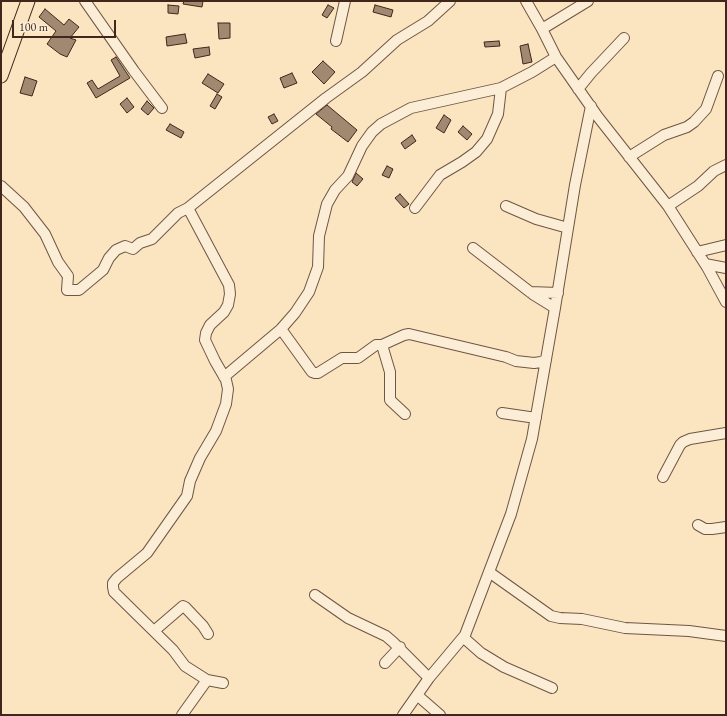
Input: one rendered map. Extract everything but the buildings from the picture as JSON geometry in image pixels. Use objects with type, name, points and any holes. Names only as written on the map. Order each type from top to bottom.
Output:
[{"type":"main road","points":[[1,76],[28,1]]},
{"type":"street","points":[[85,1],[162,108]]},
{"type":"street","points":[[336,41],[345,1]]},
{"type":"street","points":[[1,186],[24,207],[45,234],[58,262],[68,276],[67,289],[81,289],[101,273],[109,258],[119,248],[125,246],[133,249],[140,243],[152,239],[173,217],[188,208],[326,98],[362,72],[397,40],[428,21],[450,1]]},
{"type":"street","points":[[526,1],[556,57],[629,157],[668,206],[705,264],[726,302]]},
{"type":"street","points":[[542,29],[588,1]]},
{"type":"street","points":[[578,89],[624,38]]},
{"type":"street","points":[[224,377],[281,329],[295,313],[309,292],[318,267],[320,229],[330,197],[348,176],[362,146],[372,132],[381,124],[411,108],[501,88],[532,72],[556,57]]},
{"type":"street","points":[[629,157],[664,135],[687,127],[694,122],[706,109],[718,76]]},
{"type":"street","points":[[415,208],[440,175],[476,152],[487,139],[498,114],[501,88]]},
{"type":"street","points":[[403,715],[429,678],[464,638],[470,626],[511,514],[532,439],[580,157],[591,106]]},
{"type":"street","points":[[668,206],[698,186],[714,171],[726,165]]},
{"type":"street","points":[[506,206],[536,219],[568,228]]},
{"type":"street","points":[[188,208],[229,285],[230,294],[228,305],[224,312],[210,325],[206,333],[205,340],[224,377],[228,389],[226,404],[216,431],[200,458],[190,481],[187,496],[146,553],[116,578],[113,583],[113,587],[114,592],[173,650],[185,666],[207,680],[223,683]]},
{"type":"street","points":[[697,252],[726,245]]},
{"type":"street","points":[[473,248],[539,299],[555,308]]},
{"type":"street","points":[[705,264],[726,268]]},
{"type":"street","points":[[530,292],[558,293]]},
{"type":"street","points":[[281,329],[315,373],[318,373],[342,358],[358,358],[376,345],[382,345],[409,334],[506,357],[516,361],[534,363],[546,360]]},
{"type":"street","points":[[382,345],[390,372],[390,400],[405,414]]},
{"type":"street","points":[[502,414],[536,418]]},
{"type":"street","points":[[663,477],[683,442],[690,439],[726,433]]},
{"type":"street","points":[[698,525],[712,529],[726,527]]},
{"type":"street","points":[[489,572],[539,608],[555,617],[582,619],[625,628],[689,631],[726,636]]},
{"type":"street","points":[[315,595],[348,618],[386,636],[429,678]]},
{"type":"street","points":[[154,631],[183,606],[185,606],[203,626],[208,634]]},
{"type":"street","points":[[464,638],[481,653],[504,667],[552,688]]},
{"type":"street","points":[[386,663],[400,648]]},
{"type":"street","points":[[182,715],[207,680]]},
{"type":"street","points":[[417,695],[440,715]]}]
